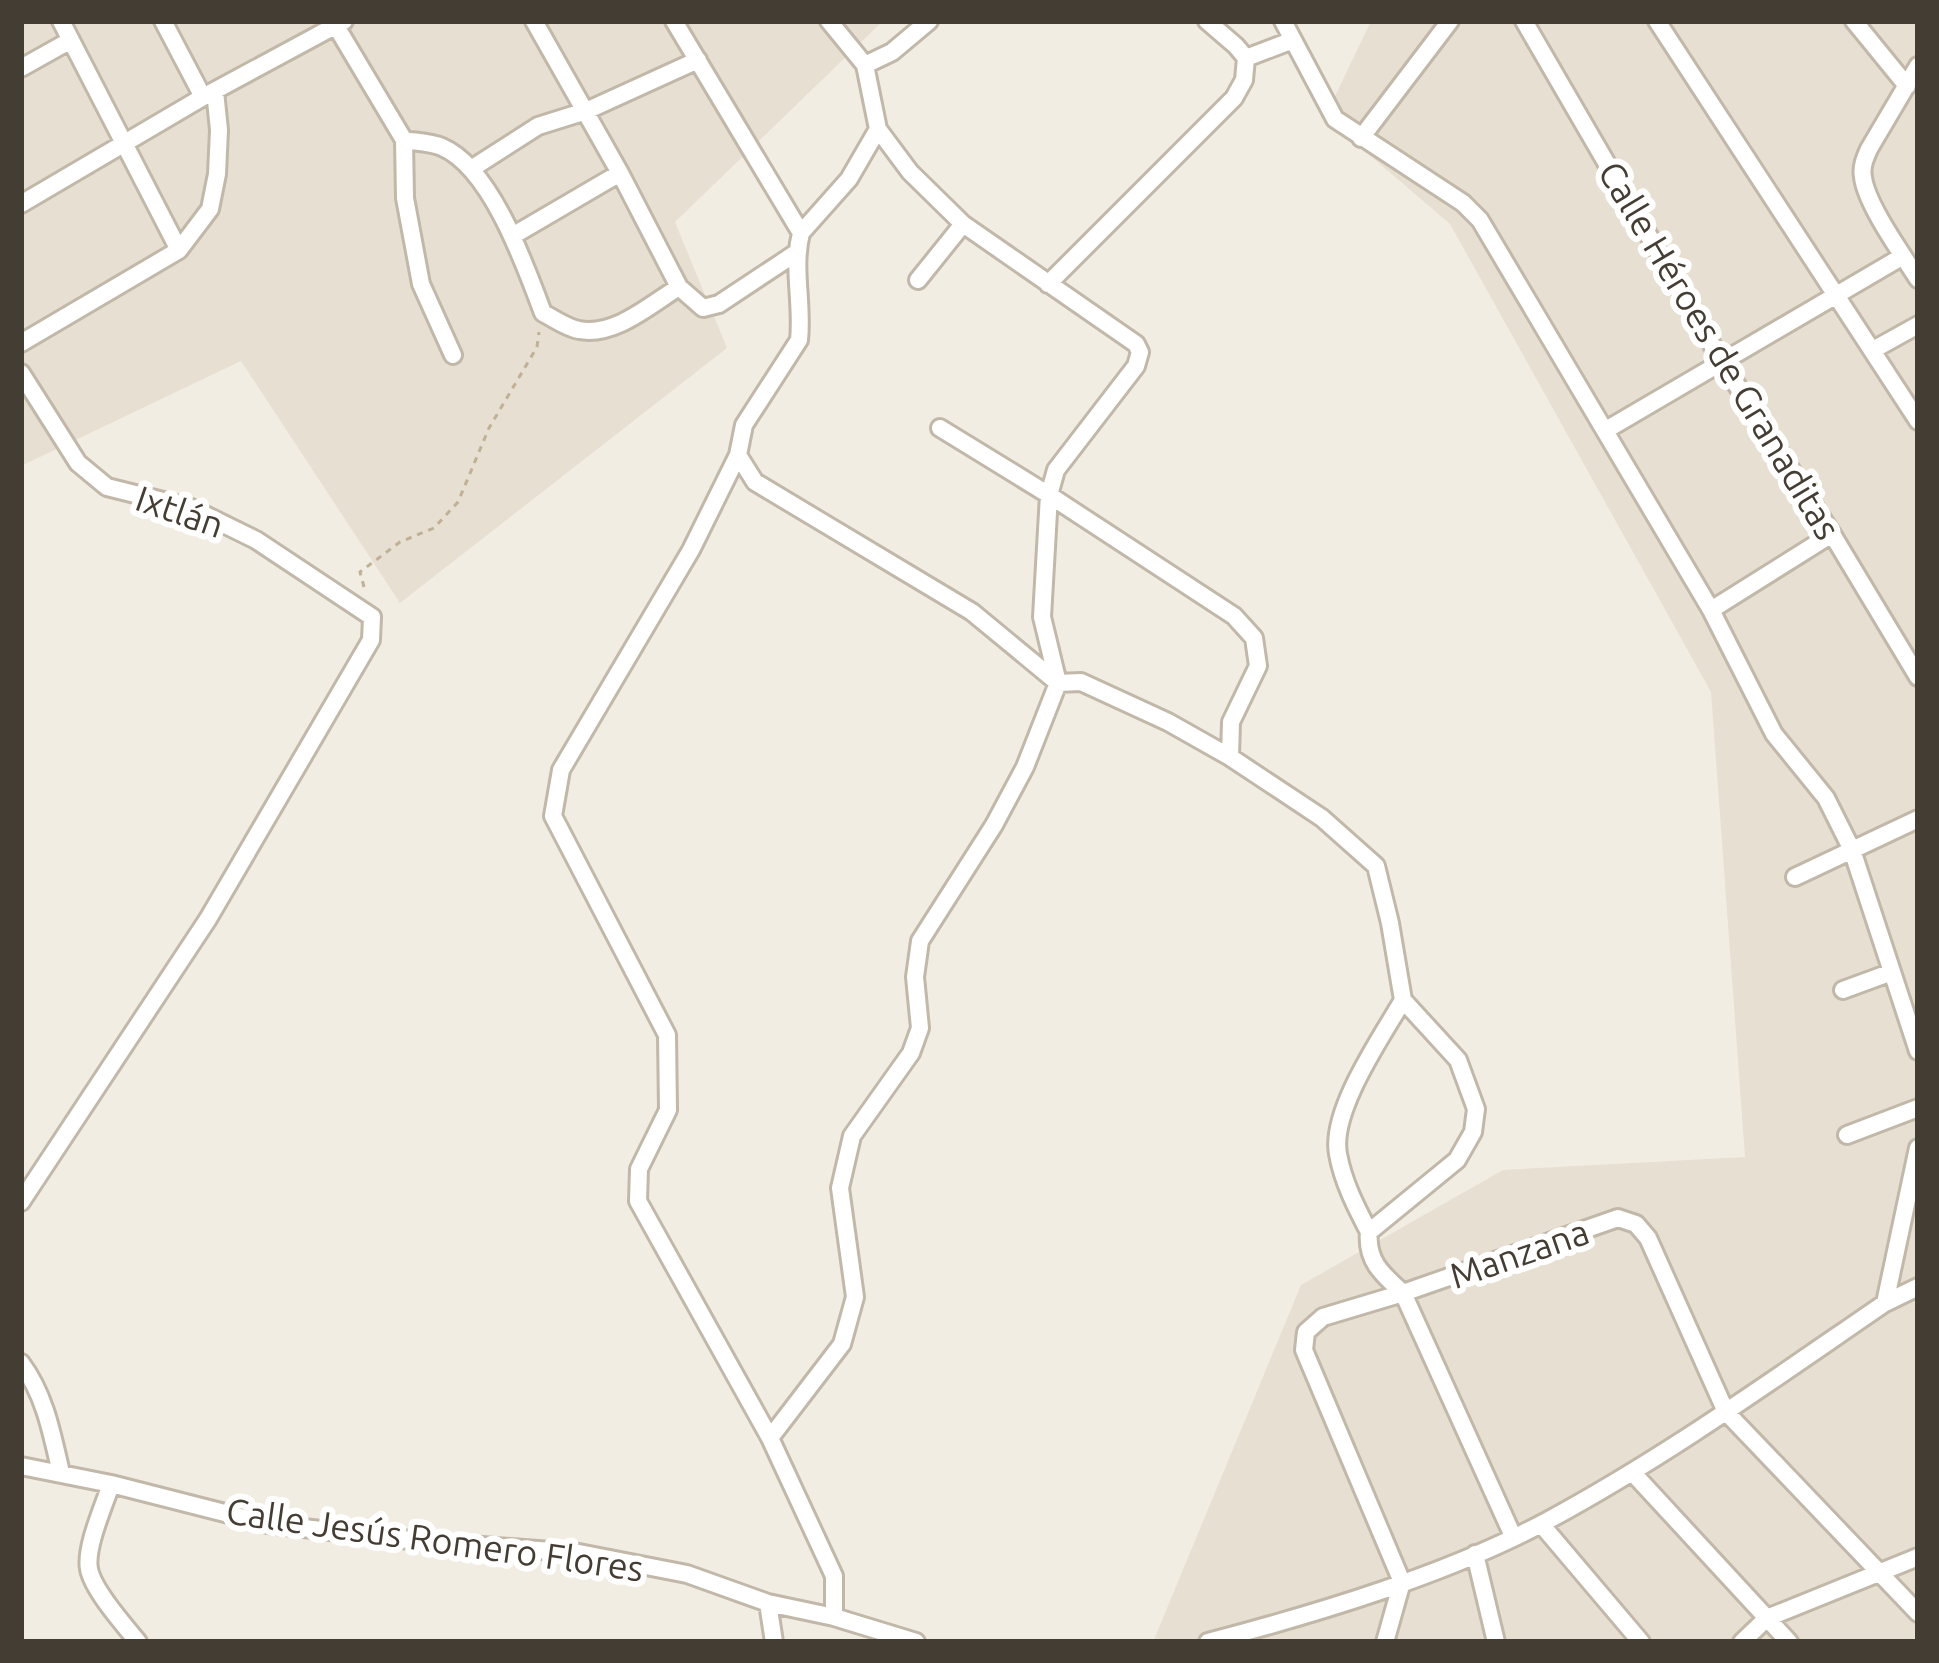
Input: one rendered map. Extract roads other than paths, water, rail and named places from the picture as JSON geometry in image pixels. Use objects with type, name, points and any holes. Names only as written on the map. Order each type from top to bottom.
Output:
[{"type":"street","points":[[61,21],[179,250]]},
{"type":"street","points":[[21,343],[179,250],[210,208],[218,174],[219,130],[209,94],[163,21]]},
{"type":"street","points":[[534,21],[680,286],[703,308],[719,304],[796,253]]},
{"type":"street","points":[[674,21],[801,233]]},
{"type":"street","points":[[770,1438],[842,1344],[855,1297],[840,1188],[853,1136],[911,1053],[920,1028],[915,976],[920,941],[994,825],[1025,766],[1058,683],[1042,617],[1049,495],[1056,470],[1136,366],[1140,352],[1136,344],[963,224],[910,172],[878,129],[865,65],[829,21]]},
{"type":"street","points":[[865,65],[892,52],[929,21]]},
{"type":"street","points":[[1048,284],[1234,98],[1244,80],[1246,58],[1207,21]]},
{"type":"street","points":[[1282,21],[1335,119],[1452,195],[1480,220],[1711,610],[1774,734],[1826,798],[1852,850],[1918,1051]]},
{"type":"street","points":[[1361,138],[1450,21]]},
{"type":"street","name":"Calle Héroes de Granaditas","points":[[1524,21],[1722,362],[1918,677]]},
{"type":"street","points":[[1657,21],[1918,421]]},
{"type":"street","points":[[1854,21],[1907,86]]},
{"type":"street","points":[[21,204],[337,23],[404,140],[405,198],[421,284],[453,355]]},
{"type":"street","points":[[21,68],[71,40]]},
{"type":"street","points":[[1246,58],[1293,40]]},
{"type":"street","points":[[471,169],[538,125],[586,112],[698,60]]},
{"type":"street","points":[[1918,66],[1863,164],[1862,180],[1918,279]]},
{"type":"street","points":[[834,1617],[834,1576],[770,1438],[638,1201],[639,1168],[668,1110],[667,1035],[553,816],[561,770],[691,550],[738,455],[744,424],[799,340],[796,253],[801,233],[849,178],[878,129]]},
{"type":"street","points":[[404,140],[442,147],[471,169],[514,236],[543,313],[574,330],[595,332],[616,325],[680,286]]},
{"type":"street","points":[[514,236],[620,173]]},
{"type":"street","points":[[918,280],[963,224]]},
{"type":"street","points":[[1606,430],[1903,256]]},
{"type":"street","points":[[1873,350],[1918,325]]},
{"type":"street","name":"Ixtlán","points":[[21,373],[78,463],[106,487],[191,508],[256,540],[372,617],[371,640],[208,919],[21,1202]]},
{"type":"street","points":[[940,428],[1234,616],[1254,638],[1258,666],[1231,722],[1229,757]]},
{"type":"street","points":[[738,455],[754,482],[972,612],[1058,683],[1081,682],[1168,722],[1229,757],[1322,818],[1376,866],[1403,1000],[1458,1060],[1476,1109],[1473,1132],[1457,1160],[1369,1232]]},
{"type":"street","points":[[1711,610],[1832,534]]},
{"type":"street","points":[[1795,877],[1918,819]]},
{"type":"street","points":[[1843,990],[1892,971]]},
{"type":"street","points":[[1403,1000],[1348,1095],[1336,1149],[1350,1194],[1369,1232],[1367,1249],[1378,1271],[1403,1293],[1513,1536]]},
{"type":"street","points":[[1847,1135],[1918,1108]]},
{"type":"street","points":[[1885,1303],[1918,1148]]},
{"type":"street","name":"Manzana","points":[[1402,1582],[1304,1350],[1306,1332],[1323,1317],[1618,1218],[1636,1224],[1648,1238],[1726,1412]]},
{"type":"street","points":[[1208,1642],[1263,1635],[1541,1524],[1632,1472],[1885,1303],[1918,1287]]},
{"type":"street","points":[[21,1363],[33,1379],[49,1420],[61,1473]]},
{"type":"street","points":[[1726,1412],[1918,1613]]},
{"type":"street","name":"Calle Jesús Romero Flores","points":[[21,1466],[268,1524],[579,1553],[687,1574],[768,1603],[916,1642]]},
{"type":"street","points":[[1632,1472],[1790,1642]]},
{"type":"street","points":[[111,1484],[91,1545],[89,1570],[109,1607],[138,1642]]},
{"type":"street","points":[[1541,1524],[1641,1642]]},
{"type":"street","points":[[1475,1554],[1496,1642]]},
{"type":"street","points":[[1742,1642],[1767,1618],[1918,1557]]},
{"type":"street","points":[[1385,1642],[1402,1582]]},
{"type":"street","points":[[768,1603],[774,1642]]}]
